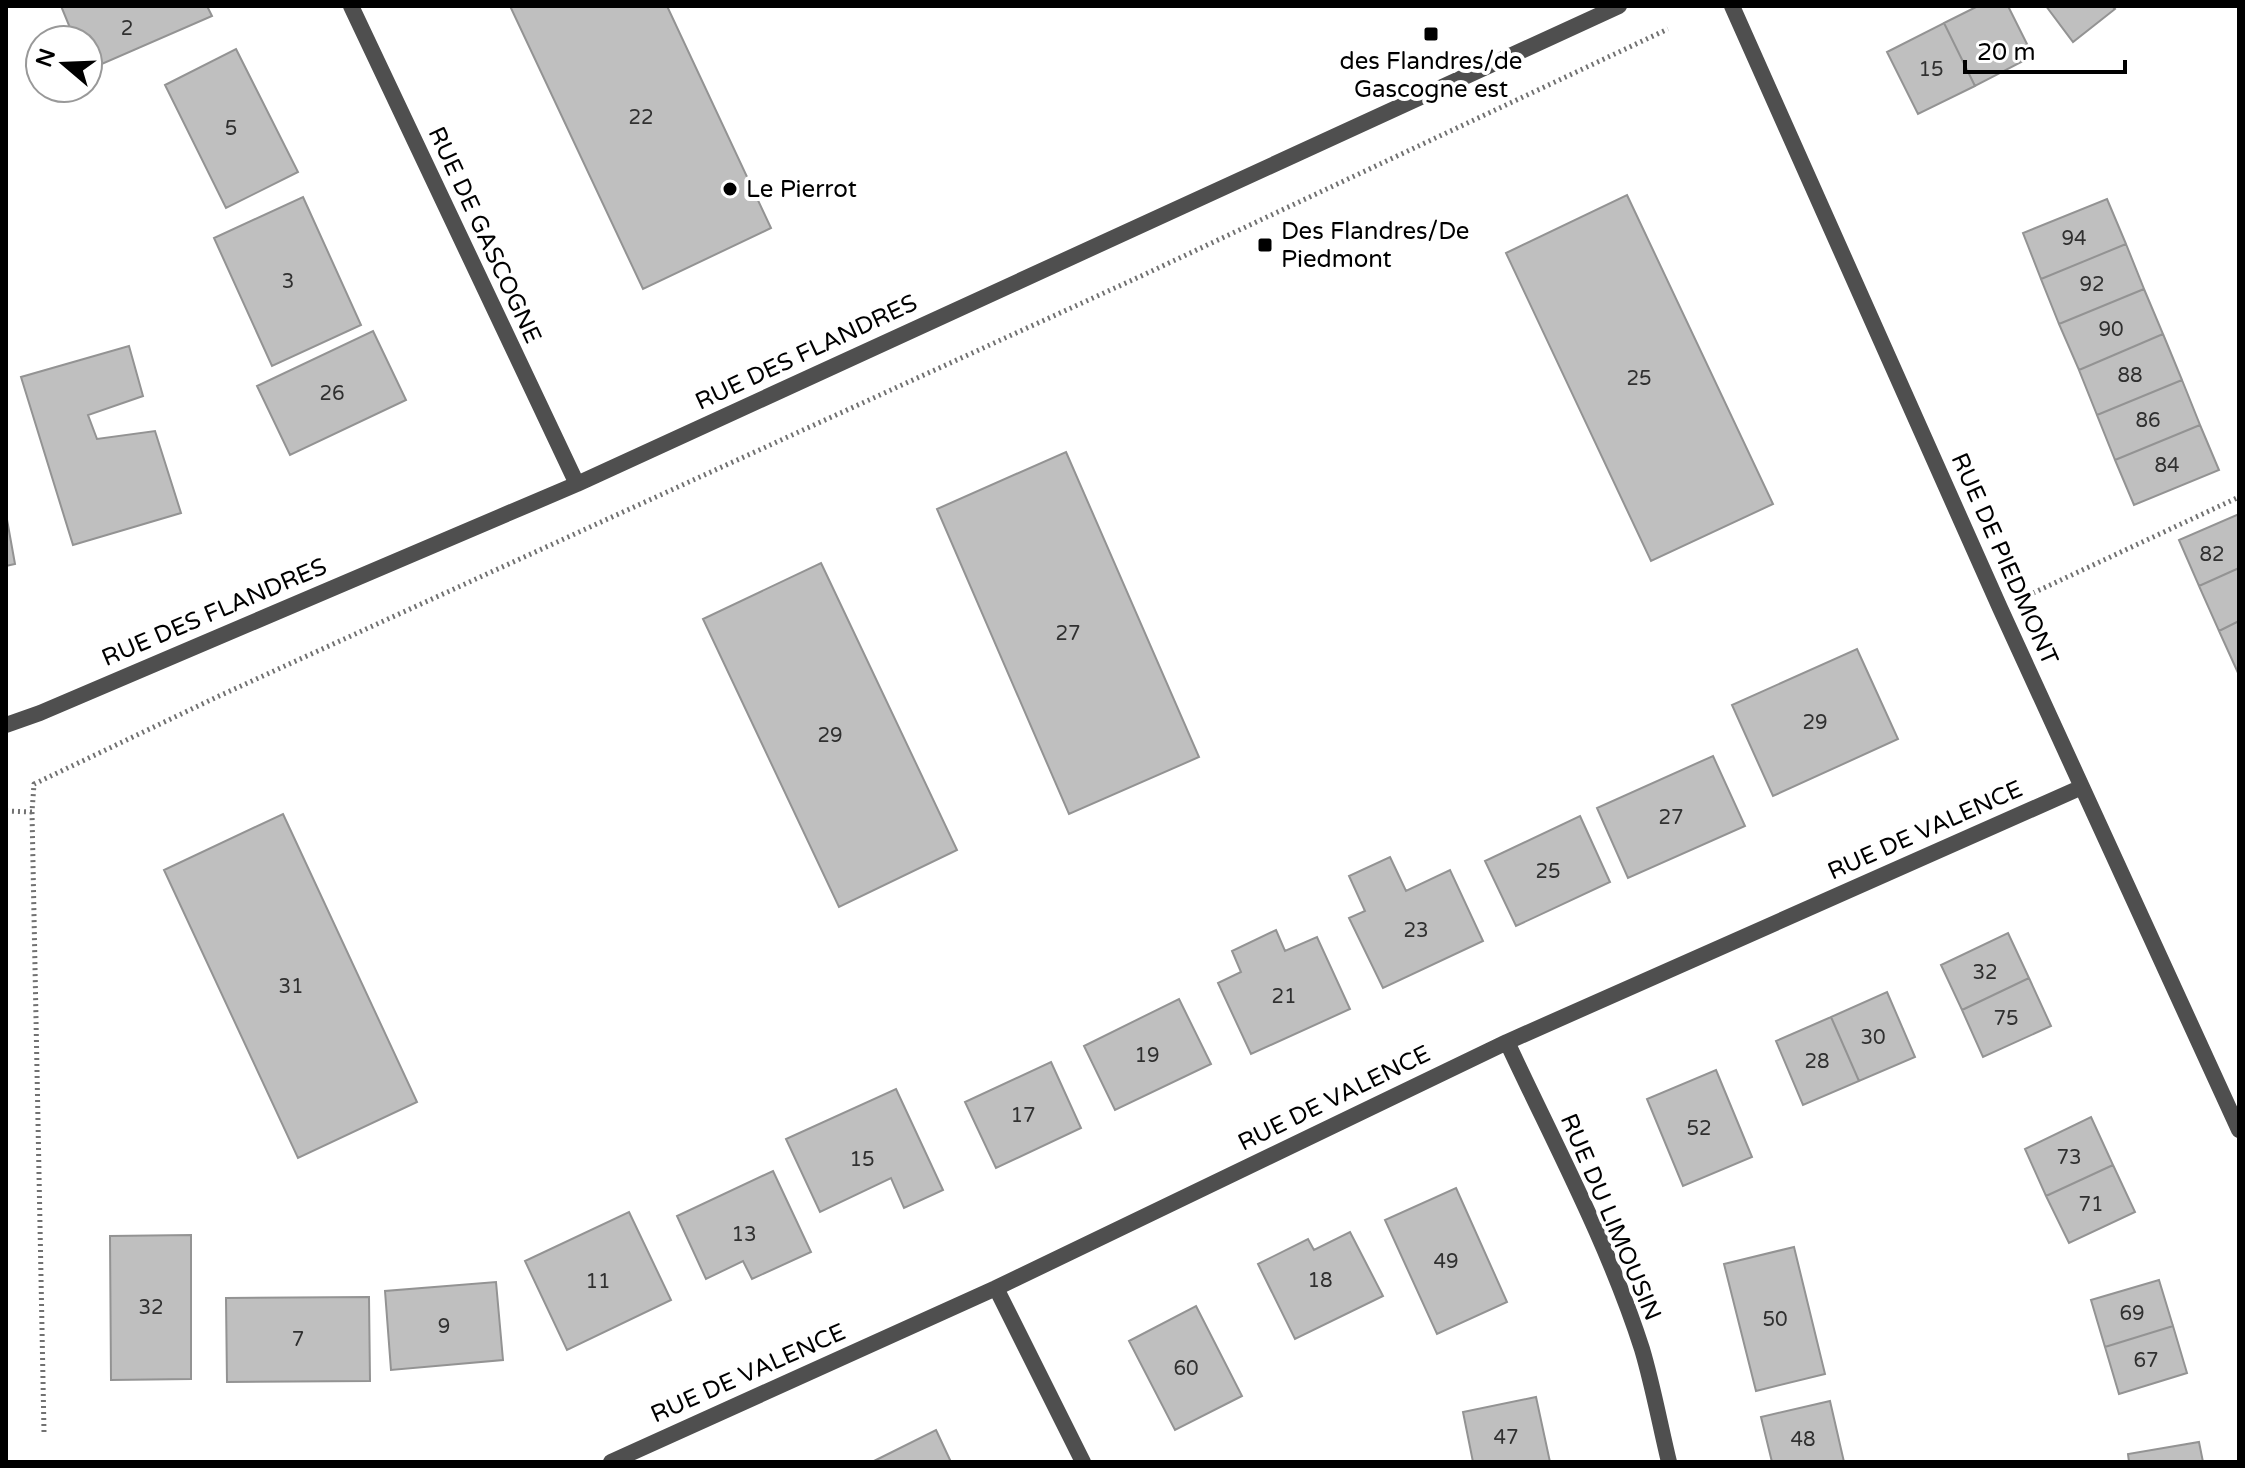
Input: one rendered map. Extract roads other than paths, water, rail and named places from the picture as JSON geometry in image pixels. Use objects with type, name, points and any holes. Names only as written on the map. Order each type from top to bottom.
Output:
[{"type":"street","name":"RUE DE GASCOGNE","points":[[351,6],[577,484]]},
{"type":"street","name":"RUE DES FLANDRES","points":[[6,725],[577,484],[1619,6]]},
{"type":"street","name":"RUE DE PIEDMONT","points":[[1732,6],[2000,608],[2239,1130]]},
{"type":"street","name":"RUE DE VALENCE","points":[[611,1462],[996,1288],[1507,1042],[2082,787]]},
{"type":"street","name":"RUE DU LIMOUSIN","points":[[1507,1042],[1604,1249],[1624,1299],[1642,1351],[1669,1462]]},
{"type":"street","points":[[996,1288],[1083,1462]]},
{"type":"place","name":"des Flandres/de Gascogne est","points":[[1431,34]]},
{"type":"place","name":"Le Pierrot","points":[[730,189]]},
{"type":"place","name":"Des Flandres/De Piedmont","points":[[1265,245]]}]
